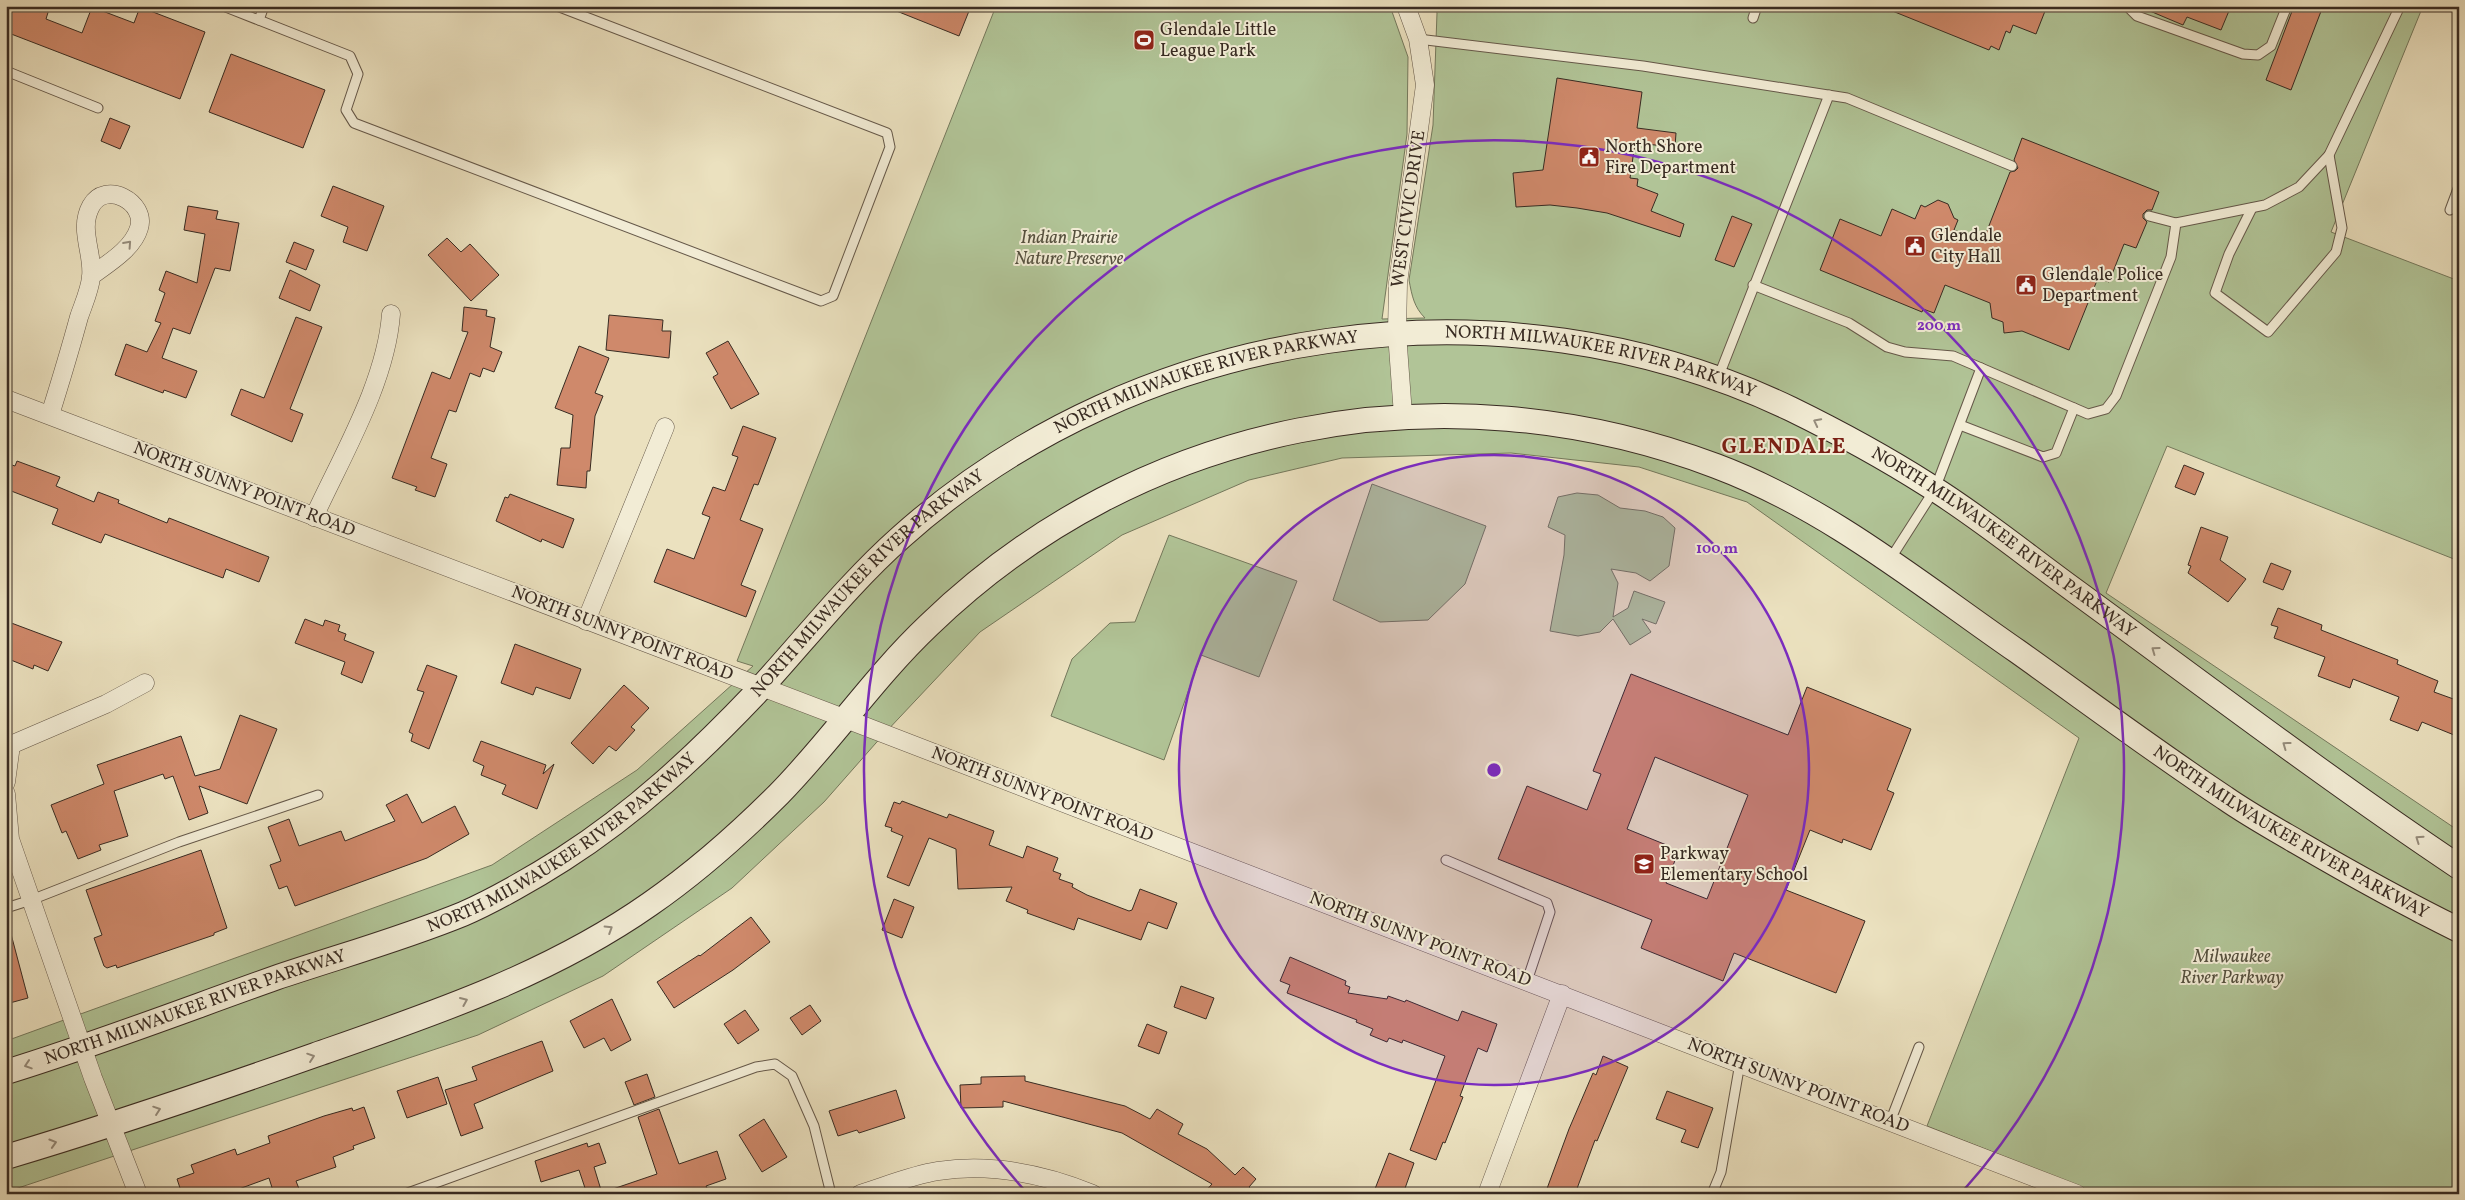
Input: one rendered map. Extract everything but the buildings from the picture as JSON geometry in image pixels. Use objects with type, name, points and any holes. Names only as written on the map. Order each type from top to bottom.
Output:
[{"type":"street","name":"WEST CIVIC DRIVE","points":[[1403,415],[1397,333],[1398,284],[1425,85],[1418,39],[1406,6]]},
{"type":"street","points":[[50,416],[91,276]]},
{"type":"street","points":[[314,517],[381,371],[389,341],[391,314]]},
{"type":"street","name":"NORTH MILWAUKEE RIVER PARKWAY","points":[[6,1072],[83,1048],[467,912],[561,860],[641,803],[703,748],[761,687],[857,579],[904,534],[969,483],[1014,452],[1058,427],[1122,396],[1201,368],[1281,347],[1397,333],[1494,334],[1565,340],[1621,351],[1718,378],[1786,407],[1848,438],[1935,489],[2310,763],[2459,867]]},
{"type":"street","name":"NORTH SUNNY POINT ROAD","points":[[6,399],[846,719],[2077,1194]]},
{"type":"street","name":"NORTH MILWAUKEE RIVER PARKWAY","points":[[6,1157],[111,1126],[431,1015],[578,949],[648,906],[717,852],[781,792],[846,719],[881,675],[942,613],[977,582],[1030,542],[1083,509],[1150,476],[1228,447],[1287,432],[1403,415],[1488,417],[1609,433],[1662,447],[1724,469],[1787,497],[1863,541],[2229,801],[2344,869],[2459,930]]},
{"type":"street","points":[[586,621],[665,427]]},
{"type":"street","points":[[6,782],[9,746],[106,704],[145,683]]},
{"type":"street","points":[[6,794],[10,839],[111,1126],[138,1194]]},
{"type":"street","points":[[1487,1194],[1562,994]]},
{"type":"street","points":[[860,1194],[938,1171],[998,1168],[1060,1181],[1093,1194]]},
{"type":"lane","points":[[223,6],[350,56],[358,74],[346,110],[354,122],[821,301],[834,296],[890,147],[887,133],[557,6]]},
{"type":"lane","points":[[259,20],[264,6]]},
{"type":"lane","points":[[1753,18],[1757,6]]},
{"type":"lane","points":[[2127,6],[2137,16],[2243,54],[2258,55],[2271,46],[2287,6]]},
{"type":"lane","points":[[2149,216],[2176,223],[2265,205],[2299,187],[2329,155],[2400,6]]},
{"type":"lane","points":[[1418,39],[1643,66],[1846,98],[2012,166]]},
{"type":"lane","points":[[6,71],[98,108]]},
{"type":"lane","points":[[1718,378],[1829,95]]},
{"type":"lane","points":[[2252,208],[2229,254],[2215,293],[2268,332],[2336,252],[2342,228],[2329,155]]},
{"type":"lane","points":[[2450,210],[2459,186]]},
{"type":"lane","points":[[1753,285],[1849,323],[1886,347],[1905,352],[1954,356],[2088,414],[2106,409],[2116,396],[2171,256],[2176,223]]},
{"type":"lane","points":[[1889,561],[1935,489],[1982,368]]},
{"type":"lane","points":[[1960,426],[2043,457],[2056,453],[2074,408]]},
{"type":"lane","points":[[6,908],[180,842],[318,795]]},
{"type":"lane","points":[[1446,860],[1547,903],[1550,912],[1527,981]]},
{"type":"lane","points":[[1890,1122],[1919,1047]]},
{"type":"lane","points":[[1712,1194],[1720,1172],[1740,1063]]},
{"type":"lane","points":[[404,1194],[756,1067],[775,1064],[792,1076],[814,1126],[831,1194]]},
{"type":"green space","points":[[996,6],[1390,6],[1408,57],[1407,134],[1382,319],[1425,318],[1418,310],[1414,301],[1409,280],[1433,125],[1437,13],[1435,6],[2423,6],[2331,232],[2459,281],[2459,561],[2167,446],[2106,593],[2459,831],[2459,1194],[2098,1194],[1927,1126],[2079,738],[1747,502],[1639,467],[1511,453],[1342,458],[1249,480],[1122,535],[980,632],[883,735],[824,802],[732,888],[603,976],[478,1035],[6,1192],[6,1041],[492,865],[637,770],[753,666],[737,661]]},
{"type":"green space","points":[[1372,484],[1486,526],[1465,584],[1428,620],[1380,622],[1333,600]]},
{"type":"green space","points":[[1577,493],[1598,495],[1620,508],[1645,511],[1663,517],[1675,528],[1669,566],[1650,581],[1636,573],[1611,569],[1618,583],[1613,617],[1628,608],[1634,591],[1665,602],[1656,624],[1642,619],[1651,632],[1630,645],[1613,619],[1600,632],[1578,636],[1550,631],[1564,555],[1565,535],[1548,527],[1558,497]]},
{"type":"green space","points":[[1169,535],[1297,581],[1259,677],[1201,655],[1164,760],[1051,716],[1072,659],[1110,623],[1135,622]]},
{"type":"place","name":"Glendale Little League Park","points":[[1144,40]]},
{"type":"place","name":"North Shore Fire Department","points":[[1589,157]]},
{"type":"place","name":"Glendale City Hall","points":[[1915,246]]},
{"type":"place","name":"Glendale Police Department","points":[[2026,285]]},
{"type":"place","name":"Parkway Elementary School","points":[[1644,864]]},
{"type":"district","name":"GLENDALE","points":[[1784,447]]},
{"type":"park label","name":"Indian Prairie Nature Preserve","points":[[1069,248]]},
{"type":"park label","name":"Milwaukee River Parkway","points":[[2232,968]]}]
